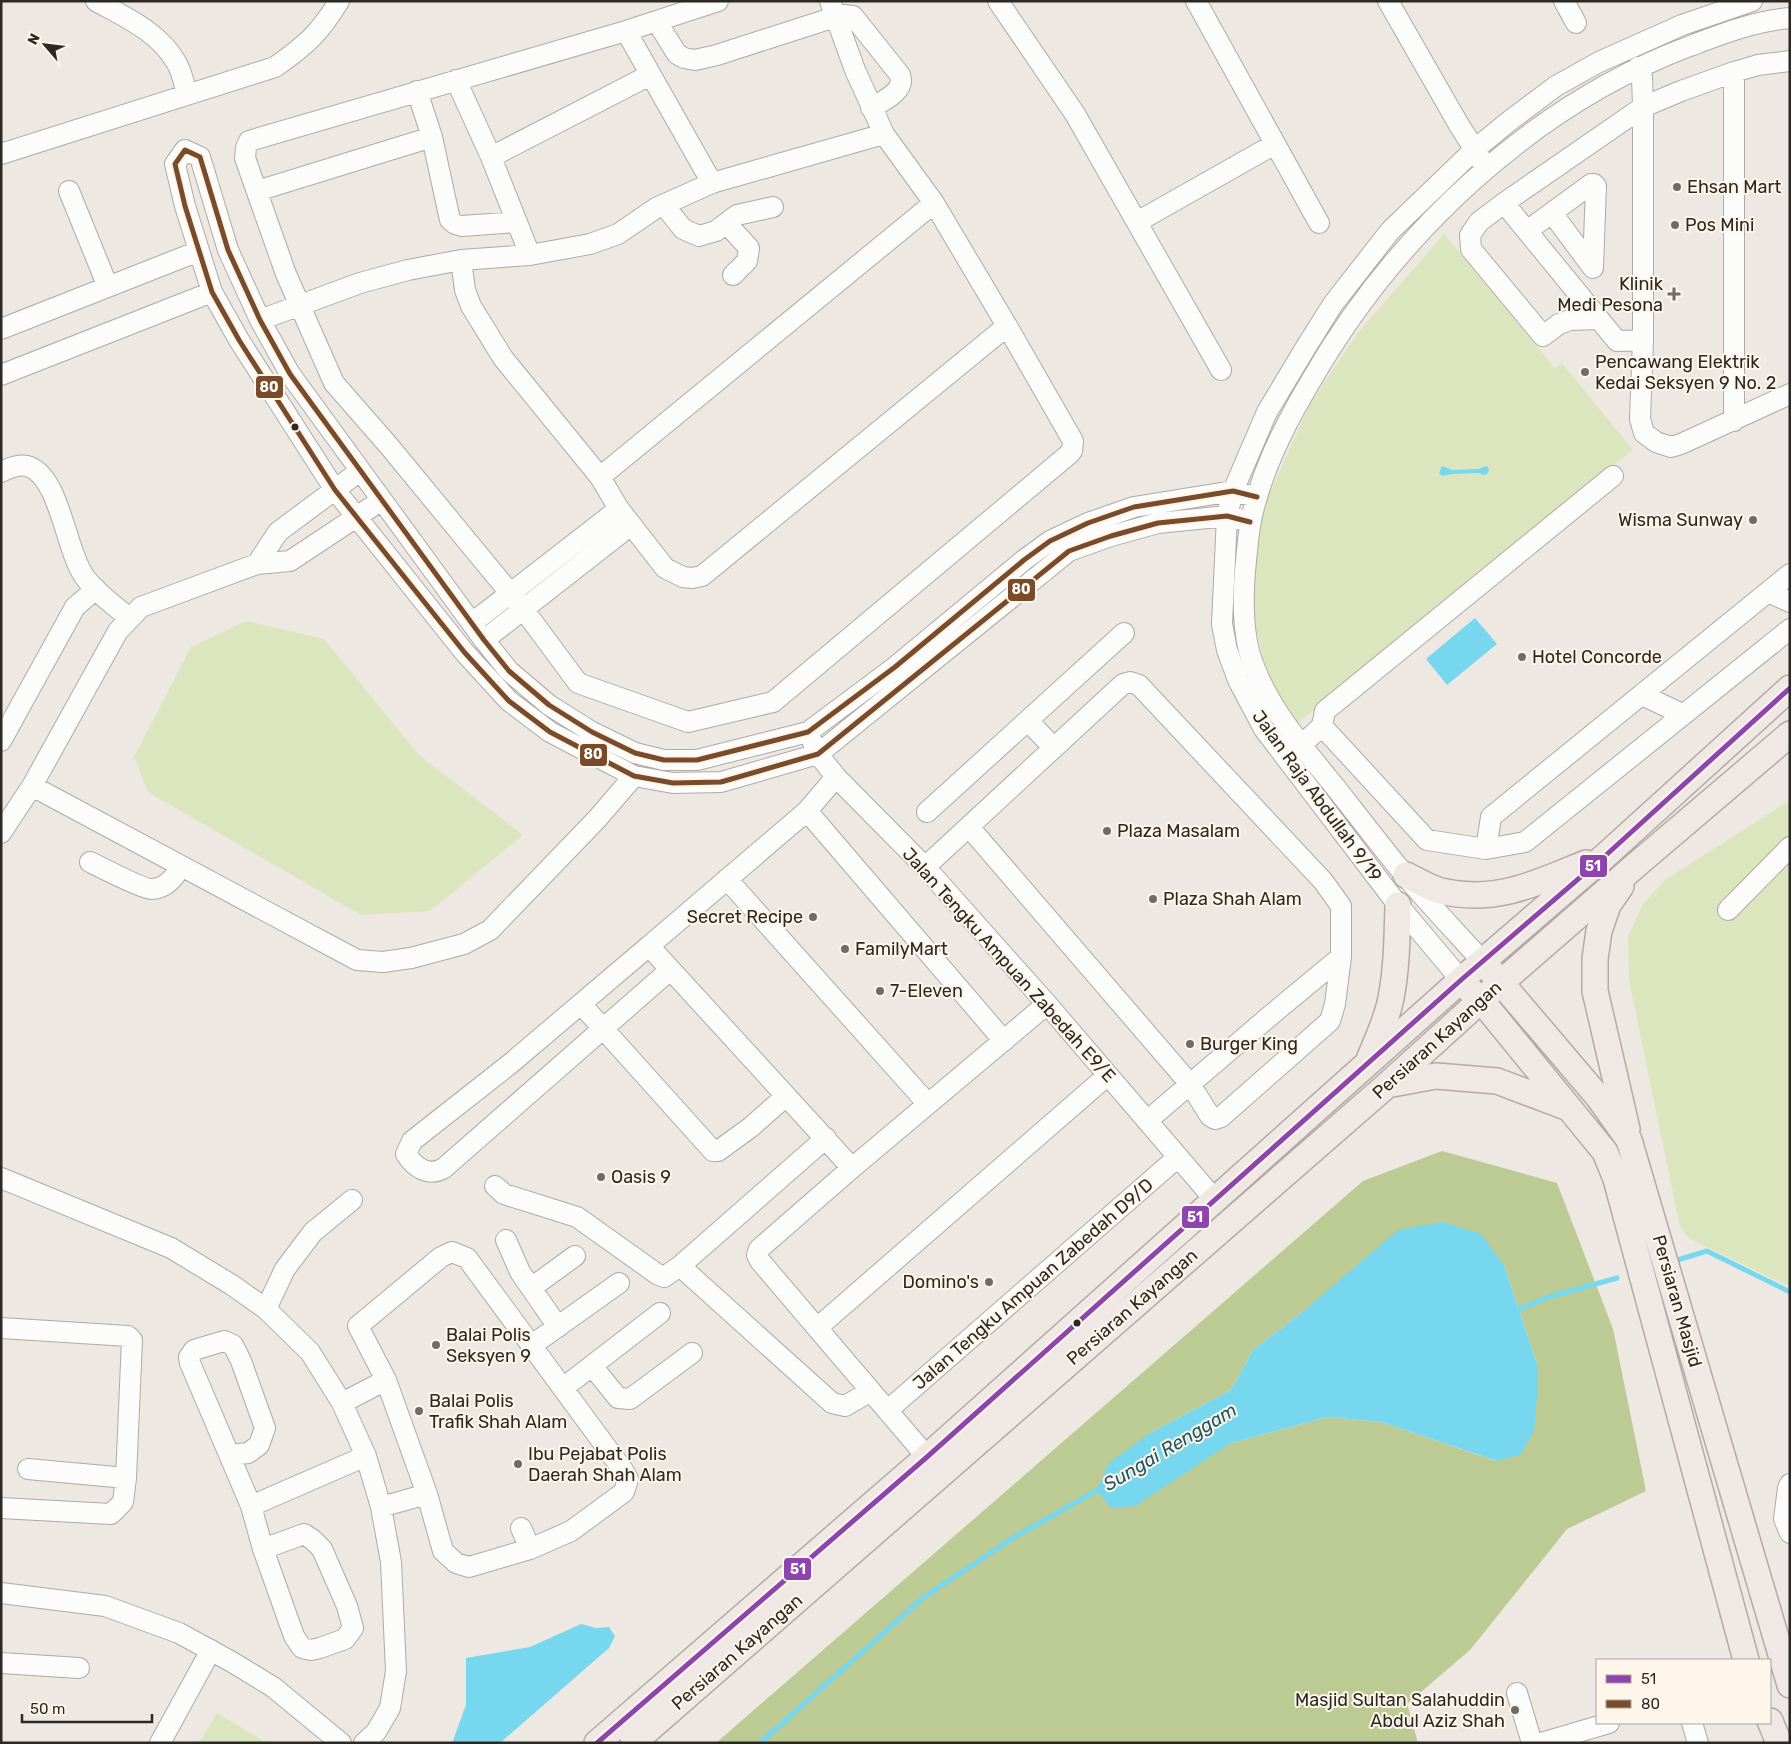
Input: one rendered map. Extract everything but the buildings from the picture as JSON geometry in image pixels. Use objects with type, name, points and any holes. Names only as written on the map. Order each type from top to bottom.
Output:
[{"type":"main road","name":"Persiaran Kayangan","points":[[597,1743],[927,1457],[1461,980],[1604,856],[1790,688]]},
{"type":"main road","name":"Persiaran Kayangan","points":[[633,1743],[1386,1086],[1501,982],[1790,734]]},
{"type":"main road","points":[[1406,875],[1440,891],[1482,896],[1504,893],[1530,886],[1604,856]]},
{"type":"main road","points":[[1629,1140],[1595,991],[1595,959],[1599,931],[1608,905],[1635,866]]},
{"type":"main road","points":[[1367,1064],[1384,1024],[1391,999],[1396,963],[1398,905]]},
{"type":"main road","name":"Persiaran Masjid","points":[[1482,962],[1599,1098],[1629,1140],[1790,1685]]},
{"type":"main road","name":"Persiaran Masjid","points":[[1461,980],[1481,1000],[1605,1152],[1616,1180],[1746,1659]]},
{"type":"main road","points":[[1386,1086],[1436,1076],[1497,1081],[1571,1109]]},
{"type":"main road","points":[[1762,1724],[1766,1743]]},
{"type":"main road","points":[[1771,1724],[1779,1743]]},
{"type":"street","points":[[96,1],[158,39],[177,62],[187,95]]},
{"type":"street","points":[[1,154],[275,67],[302,48],[327,22],[339,1]]},
{"type":"street","points":[[718,1],[626,32],[249,141],[245,158],[286,274],[334,383],[395,453],[524,610],[578,683],[688,722],[774,702],[1072,450],[1073,441],[934,203],[884,134],[871,108],[832,9]]},
{"type":"street","points":[[998,1],[1075,114],[1221,370]]},
{"type":"street","points":[[1196,1],[1319,223]]},
{"type":"street","points":[[1388,1],[1459,126],[1486,168]]},
{"type":"street","points":[[1564,1],[1576,23]]},
{"type":"street","name":"Jalan Raja Abdullah 9/19","points":[[1482,962],[1292,748],[1264,729],[1249,702],[1226,650],[1222,624],[1227,516],[1233,491],[1267,412],[1334,304],[1390,231],[1474,150],[1556,86],[1599,62],[1682,24],[1752,1]]},
{"type":"street","points":[[657,22],[677,54],[694,60],[717,55],[832,9],[844,15],[854,16],[902,80],[902,85],[892,95],[871,108]]},
{"type":"street","name":"Jalan Raja Abdullah 9/19","points":[[1461,980],[1398,905],[1292,748],[1260,680],[1249,650],[1244,579],[1250,522],[1257,497],[1272,454],[1288,420],[1324,357],[1353,314],[1406,248],[1486,168],[1568,106],[1638,67],[1739,28],[1790,18]]},
{"type":"street","points":[[626,32],[712,183]]},
{"type":"street","points":[[1599,319],[1570,320],[1559,324],[1543,336],[1471,249],[1470,235],[1474,228],[1504,203],[1643,107],[1734,72],[1758,65],[1790,62]]},
{"type":"street","points":[[1638,67],[1642,77],[1643,107],[1643,340],[1640,419],[1644,433],[1656,442],[1671,447],[1734,421],[1790,394]]},
{"type":"street","points":[[1734,72],[1734,421]]},
{"type":"street","points":[[491,157],[650,74]]},
{"type":"street","points":[[456,80],[491,157],[530,255]]},
{"type":"street","points":[[417,91],[432,136],[450,220],[462,226],[517,222]]},
{"type":"street","points":[[260,320],[360,283],[408,270],[460,260],[530,255],[590,244],[618,234],[656,208],[712,183],[884,134]]},
{"type":"street","points":[[257,191],[432,136]]},
{"type":"street","points":[[1137,222],[1275,144]]},
{"type":"street","points":[[1250,522],[1227,516],[1158,523],[1111,536],[1069,551],[818,754],[721,782],[673,783],[634,776],[550,732],[509,701],[465,653],[335,490],[239,340],[212,292],[185,206],[175,164],[185,150],[200,157],[228,250],[260,320],[290,374],[484,640],[509,671],[548,704],[592,732],[635,753],[664,760],[697,760],[808,732],[895,667],[1024,560],[1050,541],[1088,523],[1134,507],[1233,491],[1257,497]]},
{"type":"street","points":[[69,191],[108,287]]},
{"type":"street","points":[[600,477],[934,203]]},
{"type":"street","points":[[1504,203],[1616,341],[1643,340]]},
{"type":"street","points":[[664,205],[683,229],[700,236],[716,231],[737,215],[773,207]]},
{"type":"street","points":[[1526,231],[1552,213]]},
{"type":"street","points":[[726,223],[749,248],[747,261],[733,275]]},
{"type":"street","points":[[1,330],[199,251]]},
{"type":"street","points":[[460,260],[465,290],[471,306],[503,358],[600,477],[619,509],[665,568],[683,577],[702,576],[1007,326]]},
{"type":"street","points":[[1,375],[212,292]]},
{"type":"street","points":[[1,472],[19,466],[27,466],[42,475],[52,490],[83,575],[129,618]]},
{"type":"street","points":[[257,564],[278,532],[360,471]]},
{"type":"street","points":[[1292,748],[1309,738],[1322,726],[1325,711],[1613,476]]},
{"type":"street","points":[[5,821],[32,786],[118,631],[141,607],[257,564],[290,561],[382,500]]},
{"type":"street","points":[[472,624],[619,509]]},
{"type":"street","points":[[484,640],[631,525]]},
{"type":"street","points":[[1486,849],[1491,817],[1790,574]]},
{"type":"street","points":[[1,741],[75,607],[96,589]]},
{"type":"street","points":[[1768,592],[1790,602]]},
{"type":"street","points":[[1322,726],[1427,840],[1486,849],[1525,842],[1790,629]]},
{"type":"street","points":[[927,812],[1124,633]]},
{"type":"street","points":[[925,867],[1123,684],[1130,682],[1139,685],[1323,881],[1341,906],[1341,957],[1335,1004],[1330,1021],[1221,1117],[1215,1119],[1210,1116],[1190,1084],[969,827]]},
{"type":"street","points":[[1642,696],[1682,714]]},
{"type":"street","points":[[1028,721],[1054,748]]},
{"type":"street","name":"Jalan Tengku Ampuan Zabedah E9/E","points":[[808,732],[818,754],[836,777],[925,867],[1047,1004],[1215,1200]]},
{"type":"street","points":[[32,786],[357,960],[382,962],[411,958],[464,944],[490,930],[597,819],[634,776]]},
{"type":"street","points":[[670,970],[444,1168],[436,1172],[429,1172],[412,1163],[406,1154],[412,1141],[510,1064],[727,880],[807,811],[836,777]]},
{"type":"street","points":[[807,811],[1004,1041]]},
{"type":"street","points":[[1728,910],[1790,846]]},
{"type":"street","points":[[90,862],[150,889],[161,887],[170,881],[181,866]]},
{"type":"street","points":[[727,880],[928,1104]]},
{"type":"street","points":[[649,946],[852,1168]]},
{"type":"street","points":[[1147,1121],[1271,1014],[1341,957]]},
{"type":"street","points":[[581,1004],[713,1151],[718,1151],[751,1127],[786,1096]]},
{"type":"street","points":[[927,1457],[760,1262],[757,1255],[759,1249],[852,1168],[1047,1004]]},
{"type":"street","points":[[817,1328],[1108,1075]]},
{"type":"street","points":[[495,1186],[504,1194],[577,1218],[664,1277],[680,1266],[826,1138]]},
{"type":"street","name":"Jalan Tengku Ampuan Zabedah D9/D","points":[[888,1410],[1178,1157]]},
{"type":"street","points":[[1,1178],[171,1248],[232,1285],[266,1309],[310,1352],[342,1403],[366,1456],[381,1507],[391,1562],[396,1671],[390,1708],[376,1732],[364,1743]]},
{"type":"street","points":[[266,1309],[285,1269],[314,1232],[352,1200]]},
{"type":"street","points":[[506,1240],[520,1272],[558,1327]]},
{"type":"street","points":[[452,1252],[467,1258],[532,1345],[623,1470],[628,1479],[624,1492],[571,1531],[530,1549],[469,1567],[456,1564],[443,1551],[427,1494],[386,1380],[358,1326],[441,1257],[452,1252]]},
{"type":"street","points":[[531,1288],[575,1256]]},
{"type":"street","points":[[680,1266],[832,1403],[845,1406],[871,1391]]},
{"type":"street","points":[[532,1345],[619,1283]]},
{"type":"street","points":[[563,1388],[660,1313]]},
{"type":"street","points":[[1,1328],[128,1336],[132,1340],[126,1478],[123,1502],[111,1514],[2,1508],[1,1514]]},
{"type":"street","points":[[230,1455],[248,1453],[259,1445],[265,1428],[241,1361],[233,1345],[224,1341],[194,1350],[189,1357],[190,1363],[251,1506],[263,1549],[294,1636],[302,1648],[311,1650],[345,1639],[353,1628],[346,1606],[322,1549],[304,1534],[263,1549]]},
{"type":"street","points":[[592,1366],[618,1398],[630,1399],[692,1353]]},
{"type":"street","points":[[342,1403],[386,1380]]},
{"type":"street","points":[[251,1506],[366,1456]]},
{"type":"street","points":[[28,1469],[126,1478]]},
{"type":"street","points":[[1790,1484],[1784,1519],[1790,1533]]},
{"type":"street","points":[[381,1507],[427,1494]]},
{"type":"street","points":[[521,1528],[530,1549]]},
{"type":"street","points":[[1,1593],[105,1606],[179,1633],[273,1687],[341,1743]]},
{"type":"street","points":[[160,1743],[211,1650]]},
{"type":"street","points":[[1,1664],[79,1668]]},
{"type":"street","points":[[1517,1693],[1532,1743]]},
{"type":"street","points":[[1541,1743],[1606,1724]]},
{"type":"street","points":[[1692,1724],[1698,1743]]},
{"type":"green space","points":[[1444,234],[1555,368],[1562,363],[1633,450],[1298,723],[1278,693],[1265,664],[1252,613],[1252,565],[1259,517],[1310,404],[1357,334]]},
{"type":"green space","points":[[246,621],[324,639],[419,755],[523,835],[430,911],[361,915],[148,792],[134,757],[191,647]]},
{"type":"green space","points":[[1790,800],[1790,1287],[1690,1239],[1680,1227],[1629,980],[1628,936],[1644,903],[1665,880]]},
{"type":"green space","points":[[1442,1151],[1557,1183],[1613,1329],[1646,1491],[1567,1529],[1470,1650],[1407,1704],[1418,1743],[716,1743],[1363,1181]],"holes":[[[1504,1265],[1537,1364],[1496,1461],[1381,1422],[1328,1417],[1231,1443],[1150,1433],[1231,1390],[1253,1350],[1305,1310]]]},
{"type":"green space","points":[[217,1713],[267,1743],[199,1743]]},
{"type":"water","points":[[1442,466],[1452,470],[1479,469],[1485,466],[1489,470],[1487,474],[1483,475],[1479,473],[1442,476],[1439,473]]},
{"type":"water","points":[[1475,618],[1497,644],[1447,685],[1426,659]]},
{"type":"water","points":[[1442,1222],[1481,1234],[1504,1265],[1537,1364],[1537,1398],[1534,1431],[1521,1454],[1497,1461],[1381,1422],[1328,1417],[1231,1443],[1135,1506],[1111,1508],[1097,1490],[1109,1463],[1150,1433],[1231,1390],[1253,1350],[1305,1310],[1398,1230]]},
{"type":"water","points":[[581,1624],[596,1628],[609,1627],[615,1636],[609,1648],[500,1743],[452,1743],[466,1705],[466,1658],[530,1647]]},
{"type":"waterway","name":"Sungai Renggam","points":[[1674,1261],[1707,1251],[1790,1292]]},
{"type":"waterway","name":"Sungai Renggam","points":[[1516,1315],[1519,1309],[1549,1297],[1617,1278]]},
{"type":"waterway","name":"Sungai Renggam","points":[[760,1743],[924,1597],[1013,1538],[1103,1487]]},
{"type":"transit line","name":"80","points":[[1250,522],[1227,516],[1158,523],[1111,536],[1069,551],[818,754],[721,782],[673,783],[634,776],[550,732],[509,701],[465,653],[335,490],[239,340],[212,292],[185,206],[175,164],[185,150],[200,157],[228,250],[260,320],[290,374],[484,640],[509,671],[549,705],[592,732],[635,753],[664,760],[697,760],[808,732],[895,667],[1024,560],[1050,541],[1088,523],[1134,507],[1233,491],[1257,497]]},
{"type":"transit line","name":"51","points":[[597,1743],[927,1457],[1461,980],[1605,856],[1790,688]]},
{"type":"place","name":"Ehsan Mart","points":[[1677,187]]},
{"type":"place","name":"Pos Mini","points":[[1675,225]]},
{"type":"place","name":"Klinik Medi Pesona","points":[[1674,294]]},
{"type":"place","name":"Pencawang Elektrik Kedai Seksyen 9 No. 2","points":[[1585,372]]},
{"type":"place","name":"Wisma Sunway","points":[[1753,520]]},
{"type":"place","name":"Hotel Concorde","points":[[1522,657]]},
{"type":"place","name":"Plaza Masalam","points":[[1107,831]]},
{"type":"place","name":"Plaza Shah Alam","points":[[1153,899]]},
{"type":"place","name":"Secret Recipe","points":[[813,917]]},
{"type":"place","name":"FamilyMart","points":[[845,949]]},
{"type":"place","name":"7-Eleven","points":[[880,991]]},
{"type":"place","name":"Burger King","points":[[1190,1044]]},
{"type":"place","name":"Oasis 9","points":[[601,1177]]},
{"type":"place","name":"Domino's","points":[[989,1282]]},
{"type":"place","name":"Balai Polis Seksyen 9","points":[[436,1345]]},
{"type":"place","name":"Balai Polis Trafik Shah Alam","points":[[419,1411]]},
{"type":"place","name":"Ibu Pejabat Polis Daerah Shah Alam","points":[[518,1464]]},
{"type":"place","name":"Masjid Sultan Salahuddin Abdul Aziz Shah","points":[[1515,1710]]}]
